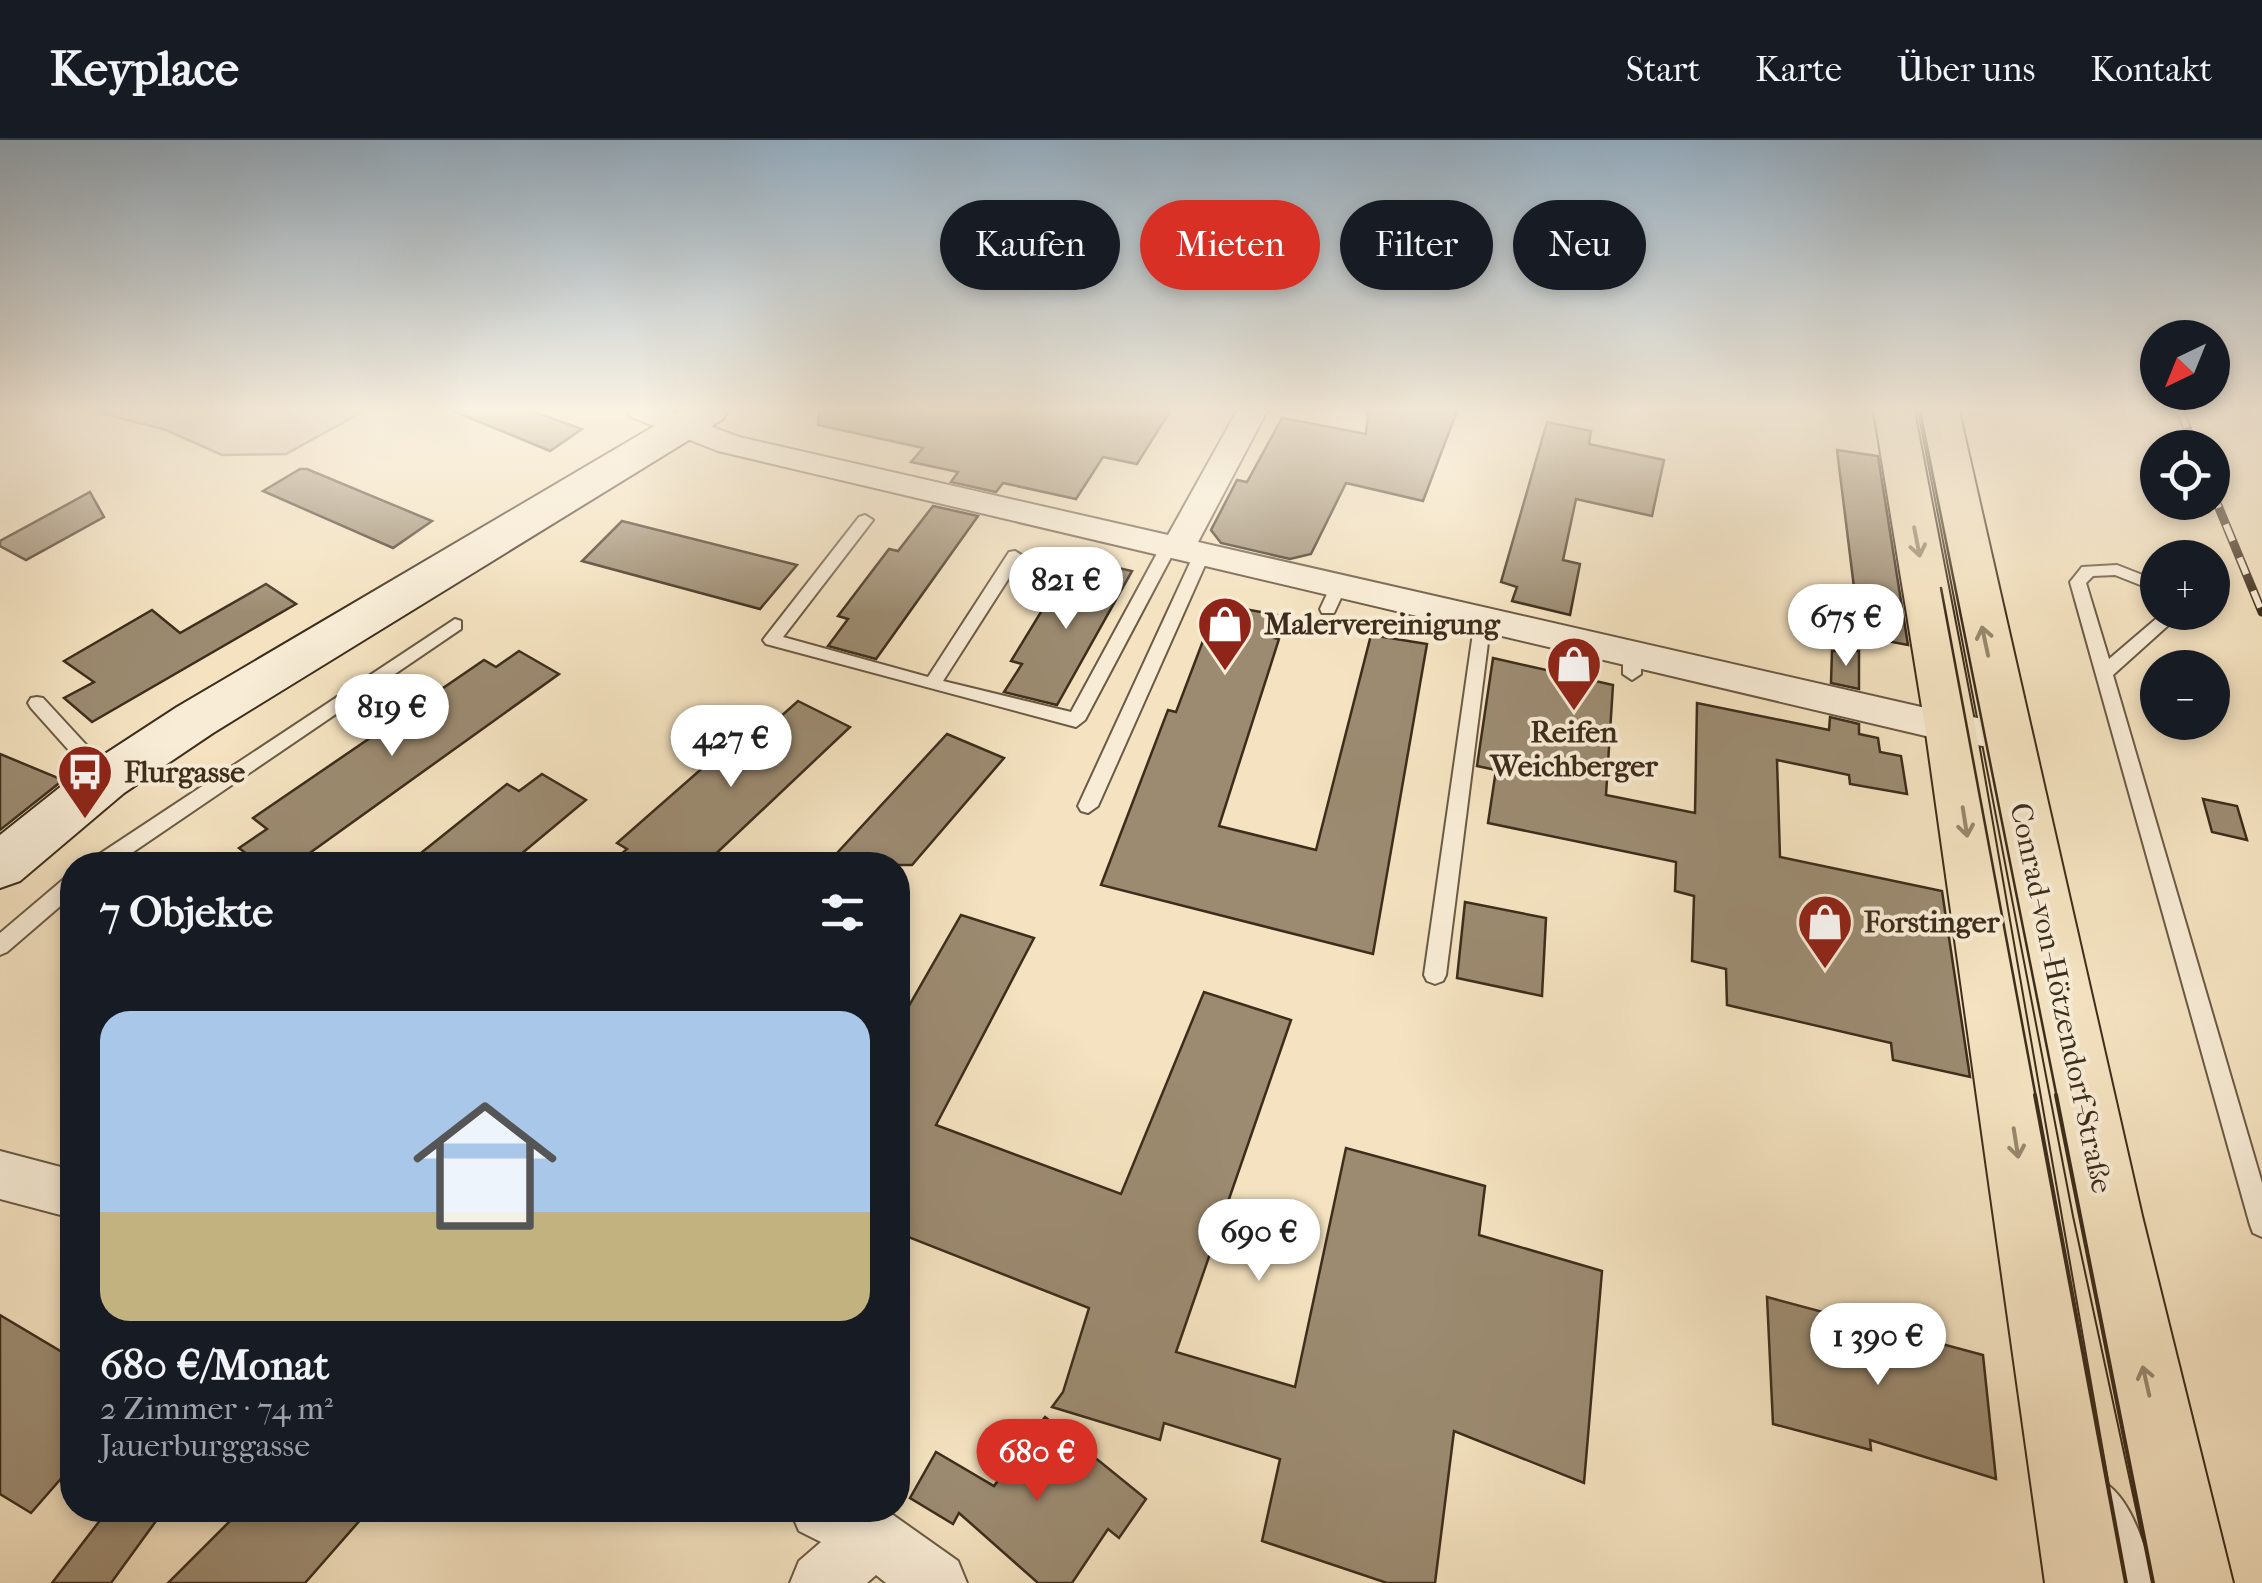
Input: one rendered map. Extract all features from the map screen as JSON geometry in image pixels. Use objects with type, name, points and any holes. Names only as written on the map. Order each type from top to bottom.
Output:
[{"type":"main road","points":[[0,866],[106,779],[194,720],[579,478]]},
{"type":"main road","name":"Conrad-von-Hötzendorf-Straße","points":[[1912,478],[2193,1583]]},
{"type":"main road","name":"Conrad-von-Hötzendorf-Straße","points":[[1947,478],[2062,1438],[2108,1562]]},
{"type":"street","points":[[877,478],[1183,549],[1333,597],[1483,619],[1632,663],[1978,731]]},
{"type":"street","points":[[1183,549],[1218,478]]},
{"type":"street","points":[[0,1176],[60,1191]]},
{"type":"street","points":[[845,1522],[874,1536],[936,1583]]},
{"type":"street","points":[[821,1583],[874,1536]]},
{"type":"lane","points":[[865,520],[772,640],[932,684],[1079,718],[1183,549]]},
{"type":"lane","points":[[1088,806],[1183,549]]},
{"type":"lane","points":[[932,684],[1015,556]]},
{"type":"lane","points":[[2140,579],[2117,570],[2088,571],[2078,582],[2262,1226]]},
{"type":"lane","points":[[1435,975],[1483,619]]},
{"type":"lane","points":[[117,852],[455,625]]},
{"type":"lane","points":[[2104,672],[2154,630]]},
{"type":"lane","points":[[36,703],[106,779]]},
{"type":"lane","points":[[0,946],[60,894]]},
{"type":"lane","points":[[2139,1583],[2108,1562],[2168,1476]]},
{"type":"building","points":[[284,478],[329,478],[432,521],[393,548],[263,491]]},
{"type":"building","points":[[954,478],[1089,478],[1076,499],[1003,483],[996,492],[951,482]]},
{"type":"building","points":[[1249,478],[1432,478],[1423,501],[1346,483],[1311,554],[1290,559],[1221,543],[1211,530],[1237,480],[1247,482]]},
{"type":"building","points":[[1531,478],[1660,478],[1652,516],[1576,499],[1563,560],[1580,564],[1570,615],[1512,601],[1517,587],[1501,582]]},
{"type":"building","points":[[1841,478],[1882,478],[1908,645],[1860,636]]},
{"type":"building","points":[[90,492],[104,517],[26,560],[0,546],[0,541]]},
{"type":"building","points":[[933,506],[978,516],[876,659],[828,646],[848,619],[838,616],[889,549],[898,551]]},
{"type":"building","points":[[622,521],[797,565],[760,609],[582,561]]},
{"type":"building","points":[[1083,560],[1132,571],[1057,705],[1004,692],[1022,664],[1011,661],[1055,589],[1064,592]]},
{"type":"building","points":[[266,584],[296,604],[92,722],[64,698],[94,682],[64,661],[152,610],[180,633]]},
{"type":"building","points":[[1217,604],[1277,615],[1269,637],[1279,639],[1219,826],[1316,850],[1371,635],[1427,644],[1373,954],[1101,885],[1168,710],[1176,712]]},
{"type":"building","points":[[519,651],[559,674],[311,852],[244,852],[239,848],[267,829],[253,818],[484,660],[496,667]]},
{"type":"building","points":[[1832,651],[1859,651],[1859,689],[1831,683]]},
{"type":"building","points":[[1493,658],[1613,685],[1606,795],[1695,813],[1697,703],[1829,730],[1830,717],[1859,724],[1859,734],[1878,738],[1880,752],[1901,756],[1907,794],[1850,784],[1849,775],[1777,760],[1780,857],[1942,891],[1970,1077],[1893,1060],[1891,1043],[1727,1005],[1726,969],[1692,961],[1694,896],[1675,891],[1676,862],[1488,823],[1496,770],[1477,766]]},
{"type":"building","points":[[798,701],[850,727],[718,852],[624,852],[627,849],[617,843],[756,721],[769,727]]},
{"type":"building","points":[[947,734],[1004,758],[912,865],[910,852],[838,852]]},
{"type":"building","points":[[0,754],[63,780],[0,830]]},
{"type":"building","points":[[542,774],[586,800],[524,852],[422,852],[507,784],[519,791]]},
{"type":"building","points":[[2203,799],[2237,806],[2247,840],[2212,832]]},
{"type":"building","points":[[1465,902],[1546,918],[1542,996],[1457,978]]},
{"type":"building","points":[[961,915],[1034,938],[936,1125],[1121,1194],[1204,992],[1291,1020],[1176,1352],[1295,1387],[1346,1148],[1485,1186],[1479,1235],[1602,1271],[1584,1483],[1454,1431],[1435,1583],[1387,1583],[1262,1541],[1280,1459],[1164,1423],[1160,1440],[1052,1407],[1063,1392],[1089,1308],[910,1238],[910,1004]]},
{"type":"building","points":[[1767,1297],[1983,1355],[1996,1479],[1870,1440],[1871,1450],[1773,1424]]},
{"type":"building","points":[[0,1315],[60,1351],[60,1480],[31,1513],[0,1494]]},
{"type":"building","points":[[1045,1417],[1146,1499],[1119,1538],[1108,1529],[1072,1583],[1038,1583],[959,1513],[953,1524],[910,1498],[936,1452],[994,1486]]},
{"type":"building","points":[[99,1522],[155,1522],[111,1583],[52,1583]]},
{"type":"building","points":[[229,1522],[358,1522],[305,1583],[168,1583]]},
{"type":"tram line","points":[[1933,478],[2057,1098]]},
{"type":"tram line","points":[[1941,588],[2036,1098]]},
{"type":"tram line","points":[[2035,1095],[2126,1583]]},
{"type":"tram line","points":[[2056,1095],[2153,1583]]},
{"type":"railway","points":[[2224,520],[2262,612]]},
{"type":"place","name":"Malervereinigung","points":[[1225,673]]},
{"type":"place","name":"Reifen Weichberger","points":[[1574,713]]},
{"type":"place","name":"Flurgasse","points":[[85,821]]},
{"type":"place","name":"Forstinger","points":[[1825,971]]}]
